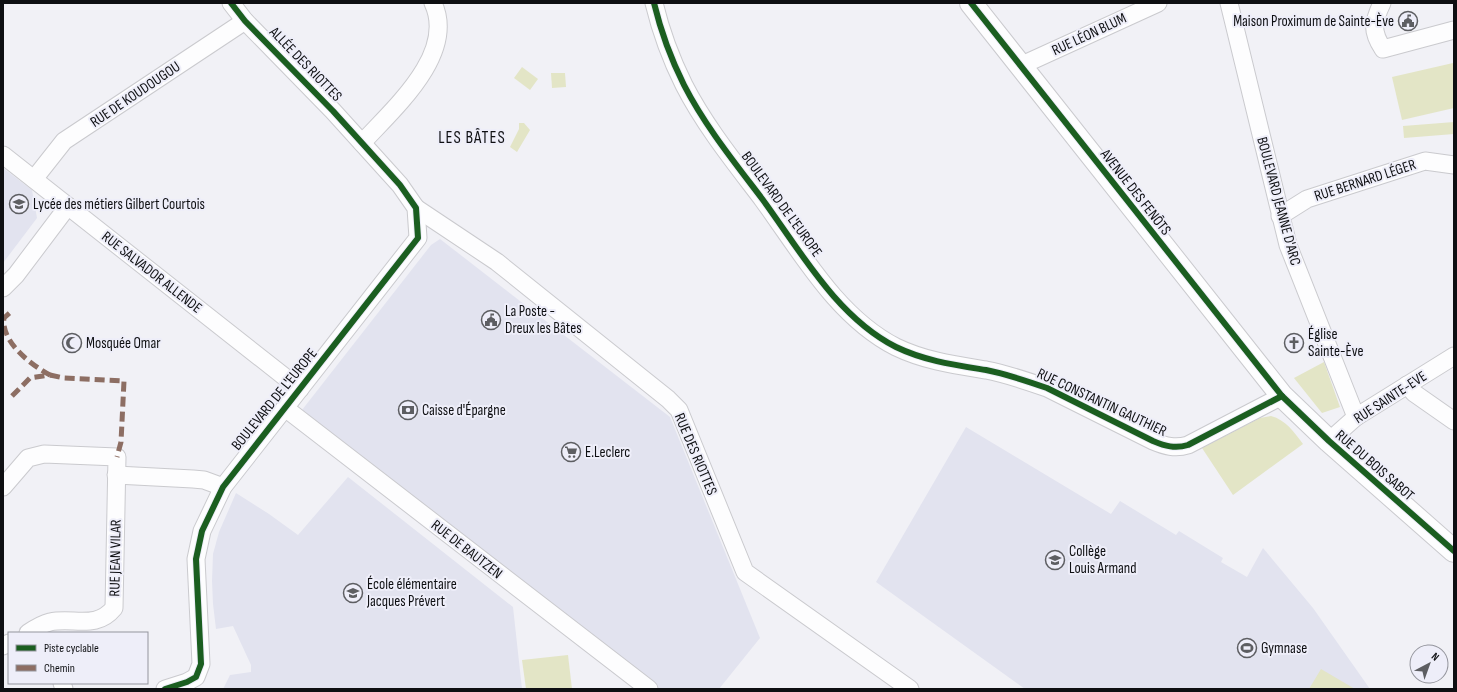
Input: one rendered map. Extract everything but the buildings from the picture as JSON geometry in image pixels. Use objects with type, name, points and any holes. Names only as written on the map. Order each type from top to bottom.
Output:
[{"type":"main road","name":"AVENUE DES FENÔTS","points":[[971,3],[1282,396]]},
{"type":"main road","name":"RUE DU BOIS SABOT","points":[[1282,396],[1329,442],[1454,551]]},
{"type":"street","name":"ALLÉE DES RIOTTES","points":[[231,3],[245,21],[362,143]]},
{"type":"street","points":[[416,208],[400,185],[362,143],[411,88],[432,58],[437,42],[438,26],[433,3]]},
{"type":"street","name":"BOULEVARD DE L'EUROPE","points":[[654,3],[672,59],[701,114],[831,292],[857,319],[884,340],[904,351],[949,365]]},
{"type":"street","name":"RUE LÉON BLUM","points":[[1020,66],[1158,3]]},
{"type":"street","name":"BOULEVARD JEANNE D'ARC","points":[[1229,3],[1288,245],[1356,417]]},
{"type":"street","points":[[1382,3],[1374,19],[1376,38],[1384,49],[1454,30]]},
{"type":"street","name":"RUE DE KOUDOUGOU","points":[[34,179],[64,141],[245,21]]},
{"type":"street","name":"RUE SALVADOR ALLENDE","points":[[3,154],[300,389]]},
{"type":"street","name":"RUE BERNARD LÉGER","points":[[1280,216],[1307,199],[1426,161],[1454,165]]},
{"type":"street","points":[[3,288],[16,275],[68,206]]},
{"type":"street","name":"BOULEVARD DE L'EUROPE","points":[[166,689],[184,684],[200,683],[201,651],[196,559],[202,530],[223,487],[418,238],[416,208]]},
{"type":"street","name":"RUE DES RIOTTES","points":[[416,208],[497,262],[668,399],[679,410],[744,572],[910,689]]},
{"type":"street","name":"RUE SAINTE-EVE","points":[[1329,442],[1356,417],[1454,356]]},
{"type":"street","name":"RUE CONSTANTIN GAUTHIER","points":[[949,365],[986,370],[1047,388],[1153,441],[1174,447],[1193,443],[1282,396]]},
{"type":"street","points":[[1407,384],[1414,393],[1454,421]]},
{"type":"street","name":"RUE DE BAUTZEN","points":[[285,408],[649,689]]},
{"type":"street","name":"RUE JEAN VILAR","points":[[3,487],[28,458],[44,454],[117,457],[114,608],[108,617],[98,621],[50,622],[36,631]]},
{"type":"street","points":[[116,475],[204,480],[223,487]]},
{"type":"shaded area","name":"Lycée des métiers Gilbert Courtois","points":[[3,168],[32,190],[37,218],[3,263]]},
{"type":"shaded area","points":[[440,239],[670,417],[760,638],[719,689],[658,689],[302,410],[431,245]]},
{"type":"shaded area","name":"Collège Louis Armand","points":[[966,427],[1111,514],[1120,501],[1176,535],[1179,531],[1223,558],[1221,562],[1247,577],[1263,548],[1313,608],[1370,689],[1025,689],[876,582]]},
{"type":"shaded area","name":"École élémentaire Jacques Prévert","points":[[348,477],[513,607],[522,689],[223,689],[230,675],[251,672],[251,665],[233,626],[216,629],[213,604],[213,554],[219,532],[236,493],[298,535]]},
{"type":"green space","points":[[1453,63],[1454,108],[1402,120],[1392,77]]},
{"type":"green space","points":[[522,67],[538,79],[530,90],[514,78]]},
{"type":"green space","points":[[551,73],[565,73],[566,87],[552,88]]},
{"type":"green space","points":[[1454,122],[1454,134],[1404,138],[1403,126]]},
{"type":"green space","points":[[519,123],[524,123],[530,130],[517,152],[510,147],[519,129]]},
{"type":"green space","points":[[1324,362],[1340,407],[1322,413],[1294,378]]},
{"type":"green space","points":[[1271,416],[1285,423],[1303,444],[1233,495],[1202,448],[1260,418]]},
{"type":"green space","points":[[568,655],[572,689],[526,689],[522,660]]},
{"type":"green space","points":[[1321,669],[1355,689],[1309,689]]},
{"type":"marked path","points":[[12,396],[30,378],[50,375],[26,359],[12,344],[7,336],[4,327],[4,318],[13,310]]},
{"type":"marked path","points":[[50,375],[64,378],[124,381],[121,442],[117,457]]},
{"type":"cycle path","points":[[165,689],[187,682],[196,677],[201,664],[196,559],[202,531],[223,487],[418,238],[416,208],[400,185],[333,111],[245,21],[231,3]]},
{"type":"cycle path","points":[[654,3],[663,35],[675,65],[692,100],[711,130],[822,282],[856,319],[875,334],[896,347],[918,356],[940,362],[986,370],[1047,388],[1153,441],[1170,446],[1179,447],[1188,445],[1282,396]]},
{"type":"cycle path","points":[[971,3],[1282,396],[1329,441],[1454,551]]},
{"type":"place","name":"Maison Proximum de Sainte-Ève","points":[[1408,21]]},
{"type":"place","name":"Lycée des métiers Gilbert Courtois","points":[[19,204]]},
{"type":"place","name":"La Poste - Dreux les Bâtes","points":[[491,320]]},
{"type":"place","name":"Mosquée Omar","points":[[72,343]]},
{"type":"place","name":"Église Sainte-Ève","points":[[1294,343]]},
{"type":"place","name":"Caisse d'Épargne","points":[[408,410]]},
{"type":"place","name":"E.Leclerc","points":[[571,452]]},
{"type":"place","name":"Collège Louis Armand","points":[[1055,560]]},
{"type":"place","name":"École élémentaire Jacques Prévert","points":[[353,593]]},
{"type":"place","name":"Gymnase","points":[[1247,648]]},
{"type":"district","name":"LES BÂTES","points":[[472,137]]}]
